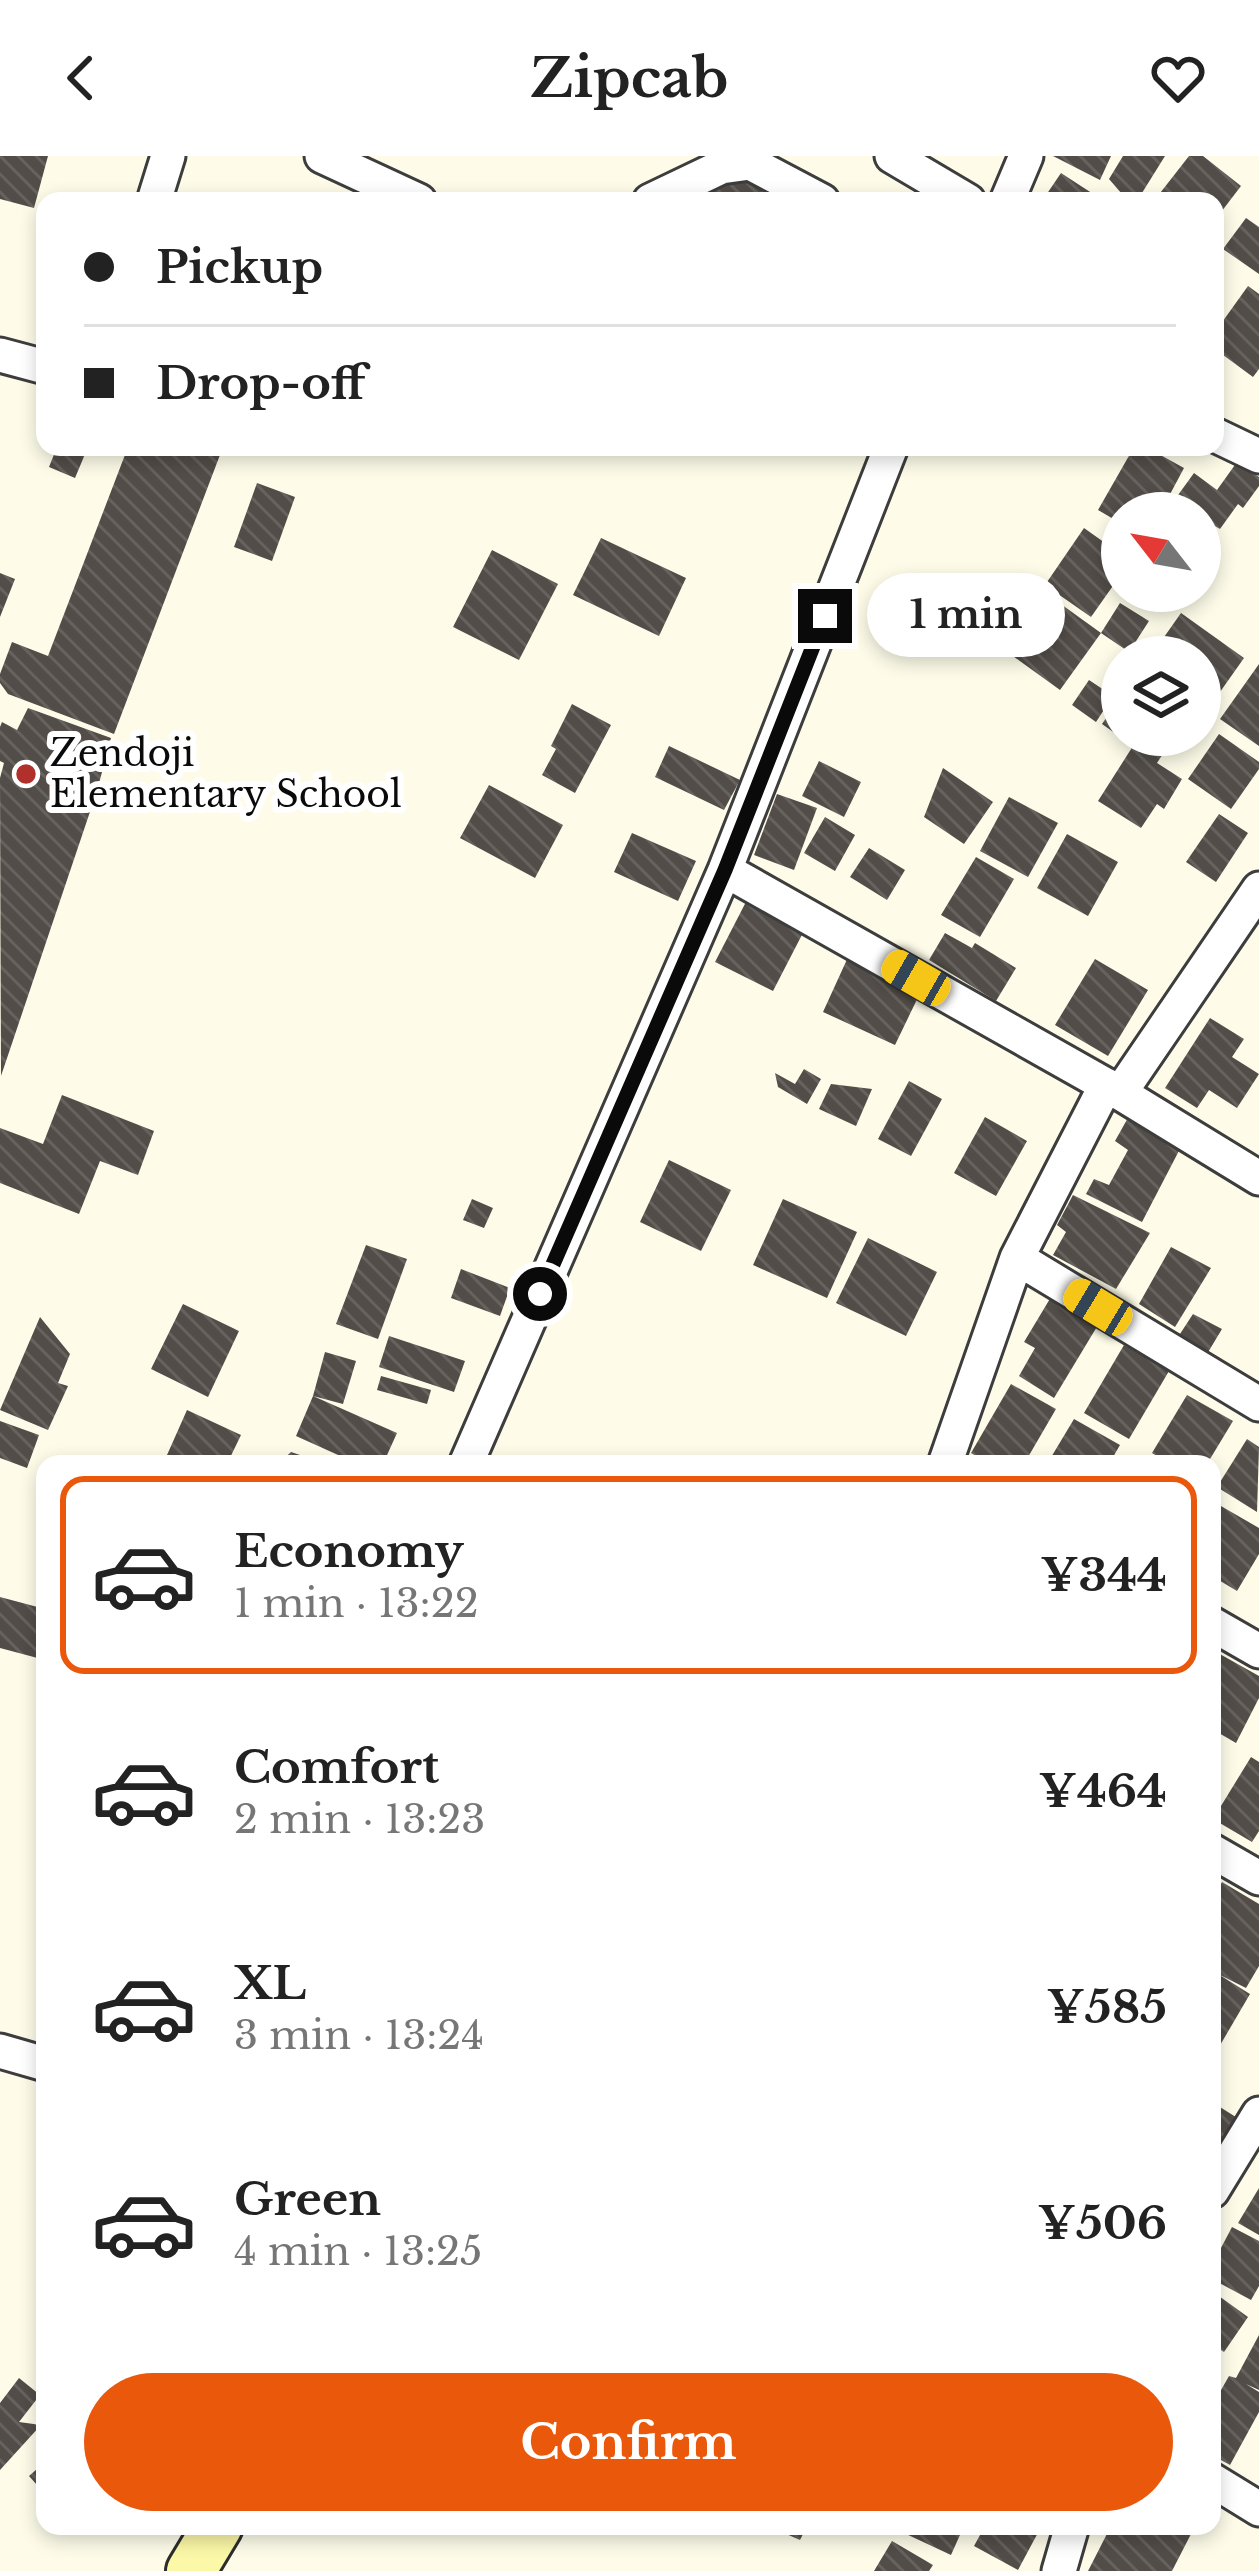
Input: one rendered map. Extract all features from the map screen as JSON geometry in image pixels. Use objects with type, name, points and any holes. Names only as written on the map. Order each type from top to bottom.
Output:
[{"type":"street","points":[[157,192],[168,156]]},
{"type":"street","points":[[322,156],[400,192]]},
{"type":"street","points":[[892,156],[953,192]]},
{"type":"street","points":[[1011,192],[1026,156]]},
{"type":"street","points":[[669,192],[721,167],[750,163],[805,192]]},
{"type":"street","points":[[0,355],[36,365]]},
{"type":"street","points":[[1224,439],[1259,456]]},
{"type":"street","points":[[470,1455],[725,870],[887,456]]},
{"type":"street","points":[[725,870],[1113,1089],[1259,1178]]},
{"type":"street","points":[[948,1455],[1017,1258],[1113,1089],[1259,889]]},
{"type":"street","points":[[1017,1258],[1259,1405]]},
{"type":"street","points":[[1221,1629],[1259,1651]]},
{"type":"street","points":[[1221,1856],[1259,1878]]},
{"type":"street","points":[[0,2051],[36,2061]]},
{"type":"street","points":[[1221,2176],[1259,2114]]},
{"type":"street","points":[[1221,2486],[1259,2509]]},
{"type":"street","points":[[191,2571],[213,2535]]},
{"type":"street","points":[[1059,2571],[1069,2535]]},
{"type":"building","points":[[0,156],[48,156],[34,208],[0,199]]},
{"type":"building","points":[[1053,156],[1111,156],[1100,180]]},
{"type":"building","points":[[1123,156],[1165,156],[1143,192],[1120,192],[1109,179]]},
{"type":"building","points":[[1189,156],[1203,156],[1241,186],[1224,208],[1224,192],[1161,192]]},
{"type":"building","points":[[736,172],[763,192],[711,192],[721,176]]},
{"type":"building","points":[[1061,173],[1090,192],[1048,192]]},
{"type":"building","points":[[1246,218],[1259,227],[1259,274],[1224,250]]},
{"type":"building","points":[[1248,286],[1259,294],[1259,369],[1253,377],[1224,356],[1224,319]]},
{"type":"building","points":[[53,456],[84,456],[75,478],[49,467]]},
{"type":"building","name":"Zendoji Elementary School","points":[[125,456],[220,456],[114,734],[8,694],[0,674],[12,642],[48,656]]},
{"type":"building","points":[[1129,456],[1162,456],[1184,468],[1171,492],[1108,492]]},
{"type":"building","points":[[1237,462],[1259,477],[1259,486],[1243,508],[1238,504],[1221,528],[1221,492],[1180,492],[1194,473],[1217,490]]},
{"type":"building","points":[[257,483],[295,497],[272,561],[234,547]]},
{"type":"building","points":[[1084,528],[1101,540],[1101,603],[1091,617],[1045,585]]},
{"type":"building","points":[[601,538],[686,578],[659,636],[573,595]]},
{"type":"building","points":[[492,550],[558,584],[519,660],[453,627]]},
{"type":"building","points":[[0,573],[15,579],[0,617]]},
{"type":"building","points":[[1051,597],[1101,633],[1060,690],[1010,654]]},
{"type":"building","points":[[1114,612],[1134,612],[1149,621],[1139,636],[1101,633]]},
{"type":"building","points":[[1181,613],[1213,636],[1165,636]]},
{"type":"building","points":[[1221,642],[1244,658],[1221,691]]},
{"type":"building","points":[[1259,664],[1259,746],[1221,718]]},
{"type":"building","points":[[1089,680],[1101,688],[1101,714],[1096,722],[1072,705]]},
{"type":"building","points":[[572,704],[611,725],[575,793],[542,775]]},
{"type":"building","name":"Zendoji Elementary School","points":[[28,708],[111,738],[1,1076],[0,778],[4,763],[0,761],[0,727],[2,722],[17,730]]},
{"type":"building","points":[[1221,735],[1259,762],[1231,809],[1188,779],[1204,756],[1221,756]]},
{"type":"building","points":[[669,746],[740,780],[724,810],[655,777]]},
{"type":"building","points":[[1127,756],[1162,756],[1157,763],[1182,779],[1164,809],[1157,804],[1141,828],[1098,801]]},
{"type":"building","points":[[819,761],[861,782],[844,817],[802,796]]},
{"type":"building","points":[[943,768],[993,802],[964,844],[924,817]]},
{"type":"building","points":[[489,785],[563,825],[535,878],[460,838]]},
{"type":"building","points":[[777,794],[817,808],[794,870],[754,855]]},
{"type":"building","points":[[1009,797],[1058,823],[1028,877],[980,851]]},
{"type":"building","points":[[1219,814],[1248,833],[1216,882],[1186,862]]},
{"type":"building","points":[[825,817],[855,835],[835,871],[804,853]]},
{"type":"building","points":[[632,833],[696,861],[678,901],[614,872]]},
{"type":"building","points":[[1067,834],[1118,862],[1088,916],[1037,888]]},
{"type":"building","points":[[869,848],[905,870],[887,900],[850,877]]},
{"type":"building","points":[[976,857],[1014,879],[980,937],[941,915]]},
{"type":"building","points":[[748,898],[806,927],[773,991],[715,962]]},
{"type":"building","points":[[945,933],[972,948],[975,943],[1016,968],[996,1001],[929,960]]},
{"type":"building","points":[[849,955],[922,989],[895,1045],[823,1012]]},
{"type":"building","points":[[1095,959],[1148,990],[1108,1056],[1055,1025]]},
{"type":"building","points":[[1210,1018],[1244,1039],[1232,1057],[1259,1074],[1237,1108],[1209,1090],[1197,1108],[1165,1088]]},
{"type":"building","points":[[804,1069],[821,1079],[807,1104],[778,1087],[775,1073],[795,1084]]},
{"type":"building","points":[[909,1081],[942,1099],[911,1156],[878,1139]]},
{"type":"building","points":[[831,1084],[872,1089],[856,1126],[819,1109]]},
{"type":"building","points":[[62,1095],[154,1131],[138,1175],[100,1161],[79,1214],[0,1183],[0,1128],[43,1144]]},
{"type":"building","points":[[1129,1116],[1182,1145],[1142,1222],[1086,1194],[1094,1179],[1109,1185],[1128,1150],[1115,1141]]},
{"type":"building","points":[[985,1117],[1027,1141],[996,1196],[954,1173]]},
{"type":"building","points":[[669,1160],[731,1190],[701,1251],[640,1222]]},
{"type":"building","points":[[1073,1195],[1150,1233],[1116,1289],[1053,1255],[1066,1232],[1057,1225]]},
{"type":"building","points":[[472,1199],[493,1208],[484,1228],[463,1220]]},
{"type":"building","points":[[783,1199],[857,1232],[827,1298],[753,1265]]},
{"type":"building","points":[[868,1238],[937,1272],[906,1336],[836,1303]]},
{"type":"building","points":[[366,1245],[407,1259],[378,1339],[336,1324]]},
{"type":"building","points":[[1171,1247],[1211,1268],[1175,1327],[1139,1304]]},
{"type":"building","points":[[461,1269],[510,1288],[500,1316],[451,1298]]},
{"type":"building","points":[[1051,1297],[1098,1325],[1054,1398],[1019,1376],[1035,1348],[1024,1342]]},
{"type":"building","points":[[183,1304],[239,1331],[208,1397],[151,1369]]},
{"type":"building","points":[[1193,1314],[1222,1329],[1207,1354],[1178,1337]]},
{"type":"building","points":[[40,1317],[70,1354],[58,1383],[68,1386],[48,1430],[0,1410]]},
{"type":"building","points":[[389,1336],[465,1361],[454,1392],[379,1367]]},
{"type":"building","points":[[1124,1345],[1169,1371],[1129,1439],[1084,1413]]},
{"type":"building","points":[[325,1352],[356,1361],[343,1404],[313,1396]]},
{"type":"building","points":[[381,1376],[431,1390],[427,1404],[377,1390]]},
{"type":"building","points":[[1011,1384],[1056,1409],[1029,1455],[971,1453]]},
{"type":"building","points":[[1187,1395],[1233,1421],[1212,1455],[1152,1453]]},
{"type":"building","points":[[313,1396],[397,1433],[387,1455],[338,1455],[296,1436]]},
{"type":"building","points":[[187,1410],[241,1435],[231,1455],[167,1455]]},
{"type":"building","points":[[1074,1419],[1120,1445],[1114,1455],[1052,1455]]},
{"type":"building","points":[[0,1421],[39,1435],[27,1468],[0,1458]]},
{"type":"building","points":[[1247,1439],[1259,1447],[1257,1512],[1221,1490],[1221,1481]]},
{"type":"building","points":[[1221,1506],[1259,1528],[1259,1554],[1237,1591],[1221,1581]]},
{"type":"building","points":[[0,1597],[36,1607],[36,1658],[0,1648]]},
{"type":"building","points":[[1221,1655],[1259,1676],[1259,1698],[1236,1743],[1221,1734]]},
{"type":"building","points":[[1251,1757],[1259,1762],[1259,1831],[1252,1842],[1221,1824],[1221,1806]]},
{"type":"building","points":[[1221,1884],[1259,1904],[1259,1966],[1246,1988],[1221,1976]]},
{"type":"building","points":[[1221,1976],[1250,1994],[1221,2044]]},
{"type":"building","points":[[1221,2108],[1239,2119],[1221,2148]]},
{"type":"building","points":[[1259,2188],[1259,2235],[1238,2223]]},
{"type":"building","points":[[1232,2227],[1259,2241],[1259,2286],[1251,2300],[1221,2284],[1221,2248]]},
{"type":"building","points":[[1221,2298],[1248,2317],[1221,2350]]},
{"type":"building","points":[[1259,2335],[1259,2390],[1246,2384],[1259,2392],[1259,2412],[1230,2465],[1221,2460],[1221,2390],[1229,2376],[1236,2378]]},
{"type":"building","points":[[19,2378],[36,2392],[36,2400],[19,2422],[36,2424],[36,2430],[0,2470],[0,2403]]},
{"type":"building","points":[[908,2535],[960,2535],[951,2555]]},
{"type":"building","points":[[980,2535],[1037,2535],[1018,2570],[974,2546]]},
{"type":"building","points":[[1106,2535],[1190,2535],[1172,2571],[1088,2571]]},
{"type":"building","points":[[892,2541],[933,2565],[929,2571],[874,2571]]},
{"type":"place","name":"Zendoji Elementary School","points":[[26,774]]},
{"type":"route","points":[[540,1294],[725,870],[825,616]]}]
